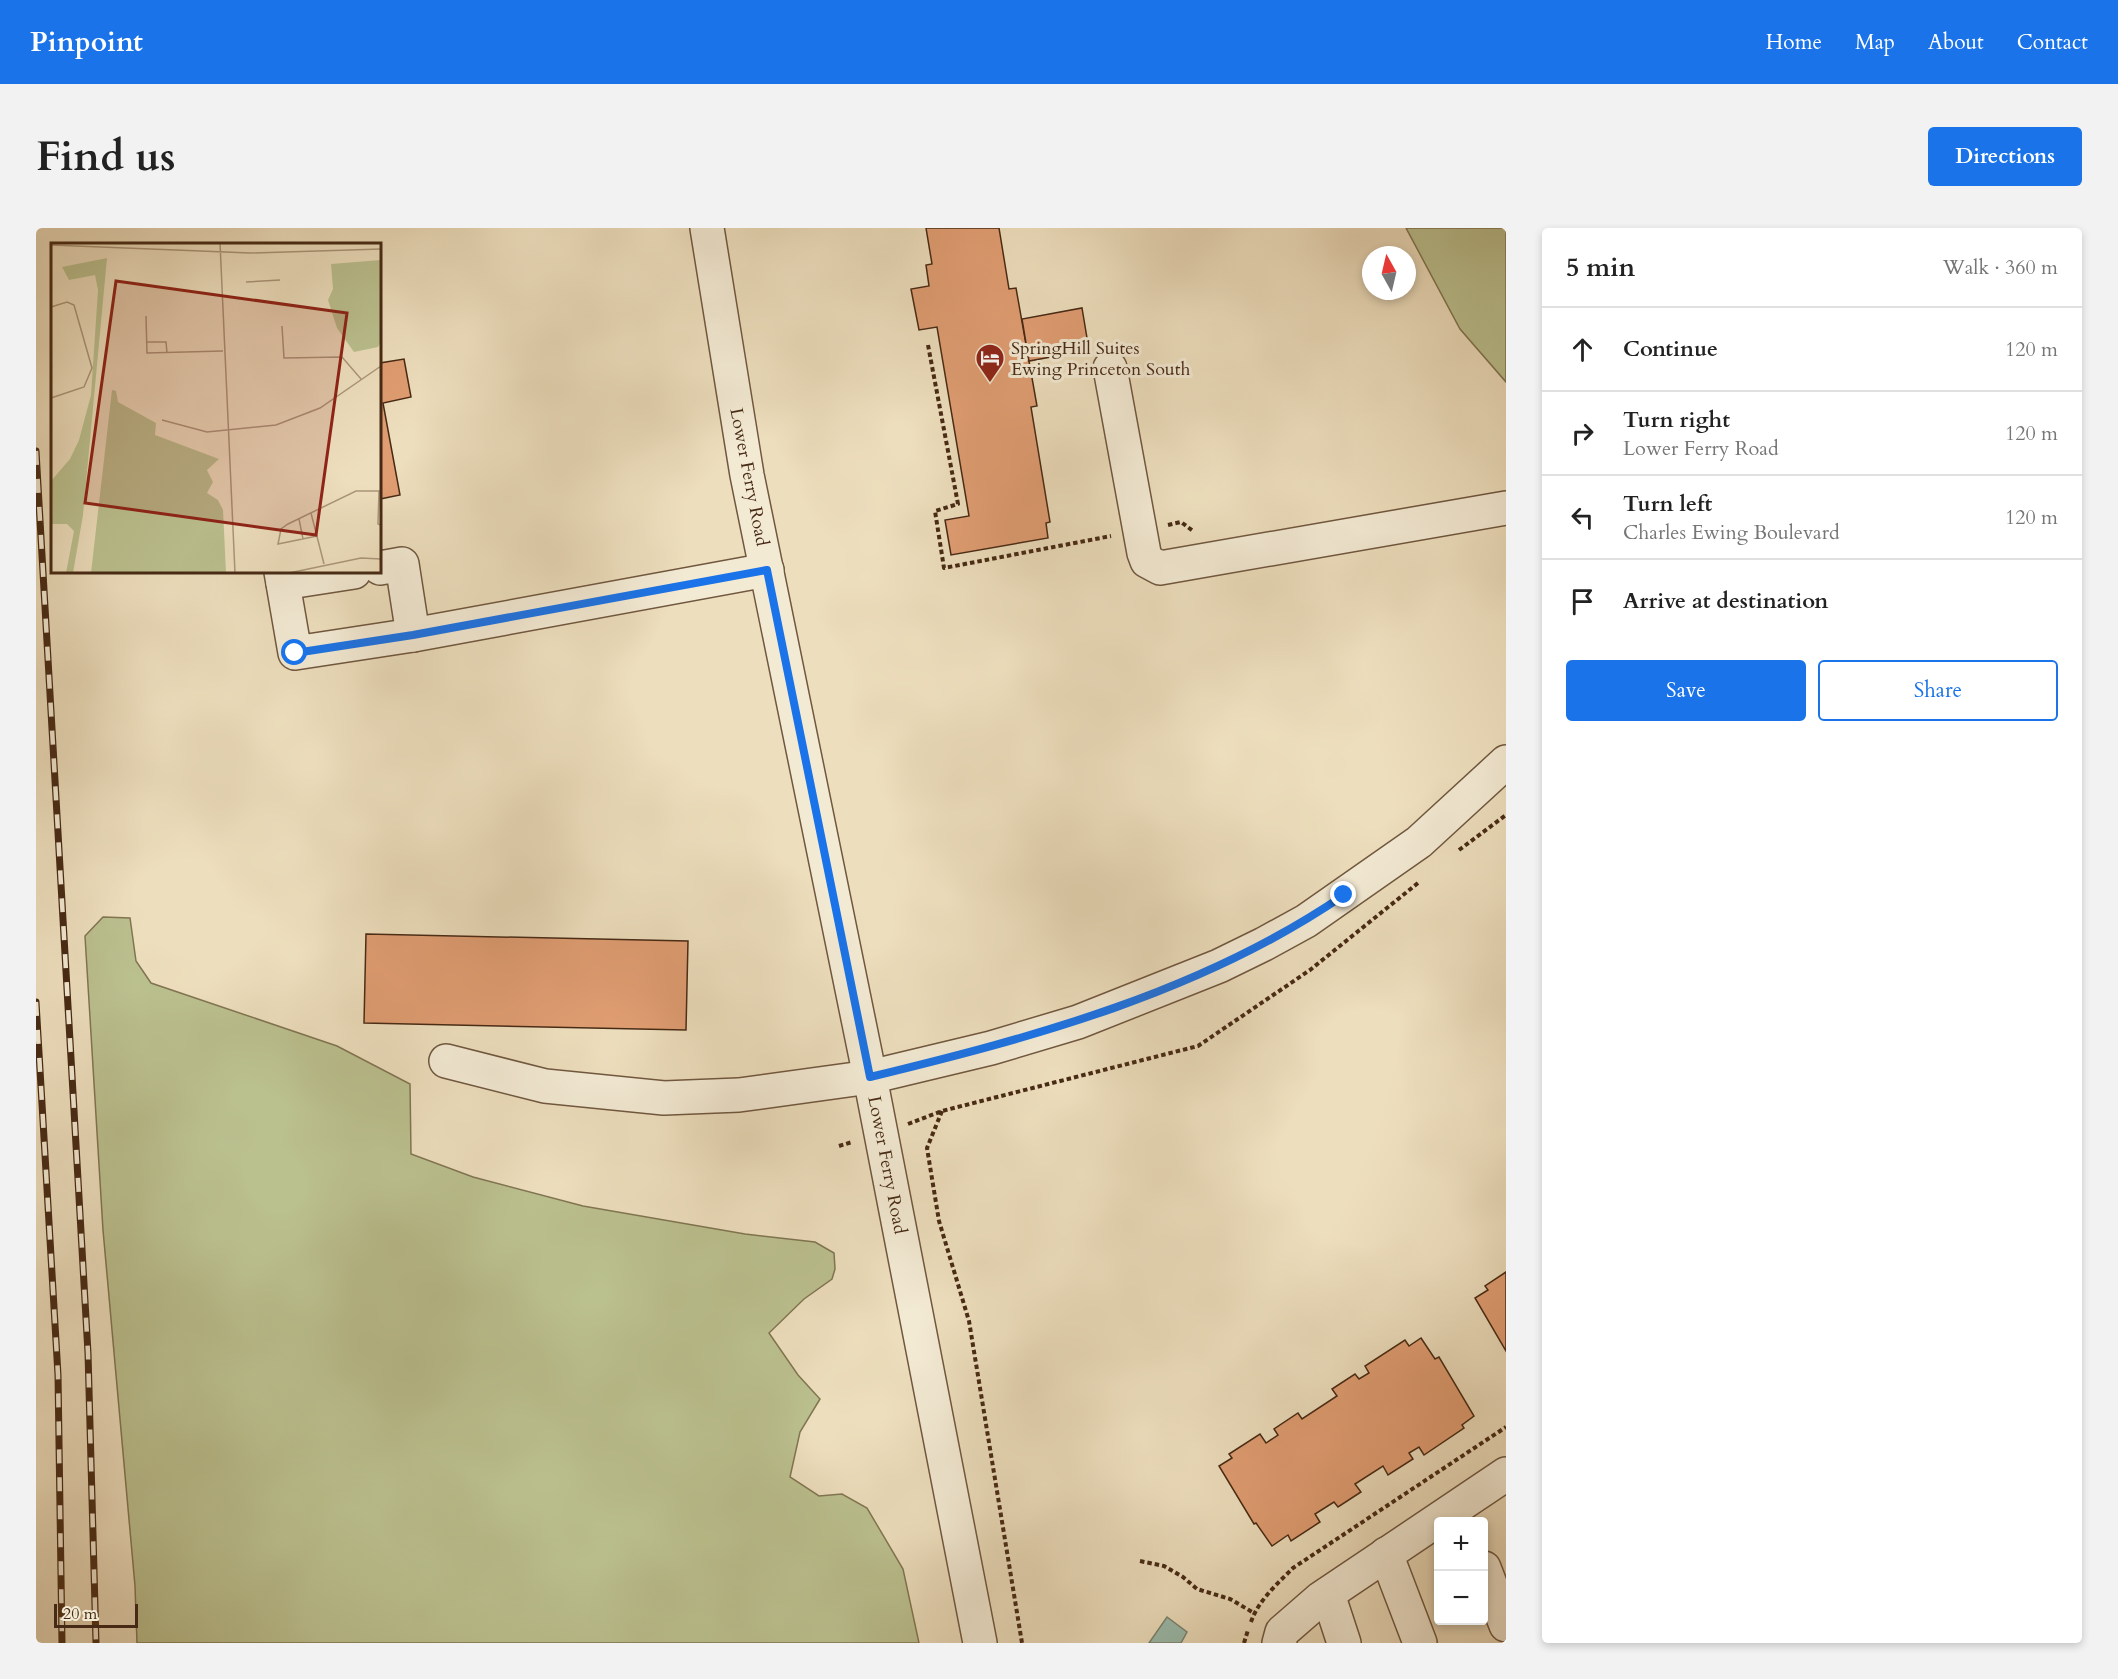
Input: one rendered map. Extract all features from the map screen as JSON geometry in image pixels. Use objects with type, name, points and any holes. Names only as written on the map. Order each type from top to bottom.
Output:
[{"type":"street","name":"Lower Ferry Road","points":[[706,228],[747,475],[870,1077],[980,1643]]},
{"type":"street","points":[[1110,368],[1144,553],[1147,561],[1154,566],[1174,566],[1293,543],[1506,508]]},
{"type":"street","points":[[381,568],[402,564],[413,635]]},
{"type":"street","points":[[340,573],[282,577],[295,653],[413,635],[767,570]]},
{"type":"street","points":[[446,1061],[545,1086],[664,1098],[739,1095],[870,1077],[991,1048],[1077,1022],[1210,970],[1306,921],[1419,842],[1506,762]]},
{"type":"street","points":[[1280,1643],[1282,1632],[1328,1594],[1386,1554],[1462,1514],[1506,1474]]},
{"type":"street","points":[[1386,1554],[1420,1643]]},
{"type":"street","points":[[1485,1571],[1506,1625]]},
{"type":"street","points":[[1328,1594],[1344,1643]]},
{"type":"path","points":[[928,345],[958,504],[935,511],[944,568],[1115,535]]},
{"type":"path","points":[[942,1111],[927,1148],[939,1221],[969,1321],[1022,1643]]},
{"type":"path","points":[[1244,1643],[1254,1613],[1293,1568],[1506,1427]]},
{"type":"path","points":[[1140,1561],[1164,1566],[1183,1577],[1197,1589],[1230,1599],[1254,1613]]},
{"type":"green space","points":[[1406,228],[1506,228],[1506,382],[1460,329]]},
{"type":"green space","points":[[103,917],[130,918],[136,961],[151,983],[337,1046],[410,1084],[411,1154],[473,1177],[583,1206],[745,1234],[815,1242],[834,1253],[835,1269],[832,1279],[804,1299],[769,1333],[798,1375],[820,1399],[800,1432],[790,1477],[819,1496],[842,1494],[867,1508],[903,1569],[919,1643],[137,1643],[135,1586],[103,1230],[85,936]]},
{"type":"shaded area","points":[[1167,1617],[1187,1632],[1181,1643],[1149,1643]]},
{"type":"building","name":"SpringHill Suites Ewing Princeton South","points":[[926,228],[999,228],[1009,289],[1016,288],[1037,406],[1031,407],[1050,522],[1046,523],[1048,538],[951,555],[945,520],[969,516],[937,327],[919,330],[911,289],[929,286],[926,265],[932,264]]},
{"type":"building","points":[[1082,308],[1089,350],[1029,361],[1022,319]]},
{"type":"building","points":[[404,359],[411,397],[383,403],[400,495],[381,499],[381,363]]},
{"type":"building","points":[[366,934],[688,941],[686,1030],[364,1023]]},
{"type":"building","points":[[1506,1272],[1506,1351],[1475,1298],[1488,1290],[1485,1286]]},
{"type":"building","points":[[1421,1338],[1435,1359],[1439,1357],[1474,1416],[1462,1425],[1464,1428],[1424,1455],[1419,1447],[1409,1453],[1413,1459],[1388,1475],[1383,1466],[1355,1484],[1361,1492],[1338,1507],[1334,1502],[1315,1514],[1320,1522],[1291,1541],[1288,1535],[1272,1546],[1256,1523],[1254,1524],[1219,1466],[1232,1458],[1229,1454],[1260,1434],[1266,1443],[1278,1435],[1274,1429],[1298,1413],[1302,1419],[1337,1396],[1332,1389],[1355,1374],[1359,1379],[1369,1373],[1365,1366],[1405,1340],[1409,1346]]},
{"type":"railway","points":[[36,451],[88,1353],[96,1643]]},
{"type":"railway","points":[[36,1002],[58,1375],[62,1643]]},
{"type":"place","name":"SpringHill Suites Ewing Princeton South","points":[[990,384]]},
{"type":"route","points":[[295,653],[413,635],[767,570],[870,1077],[991,1048],[1077,1022],[1161,990],[1264,944],[1306,921],[1344,895]]}]
